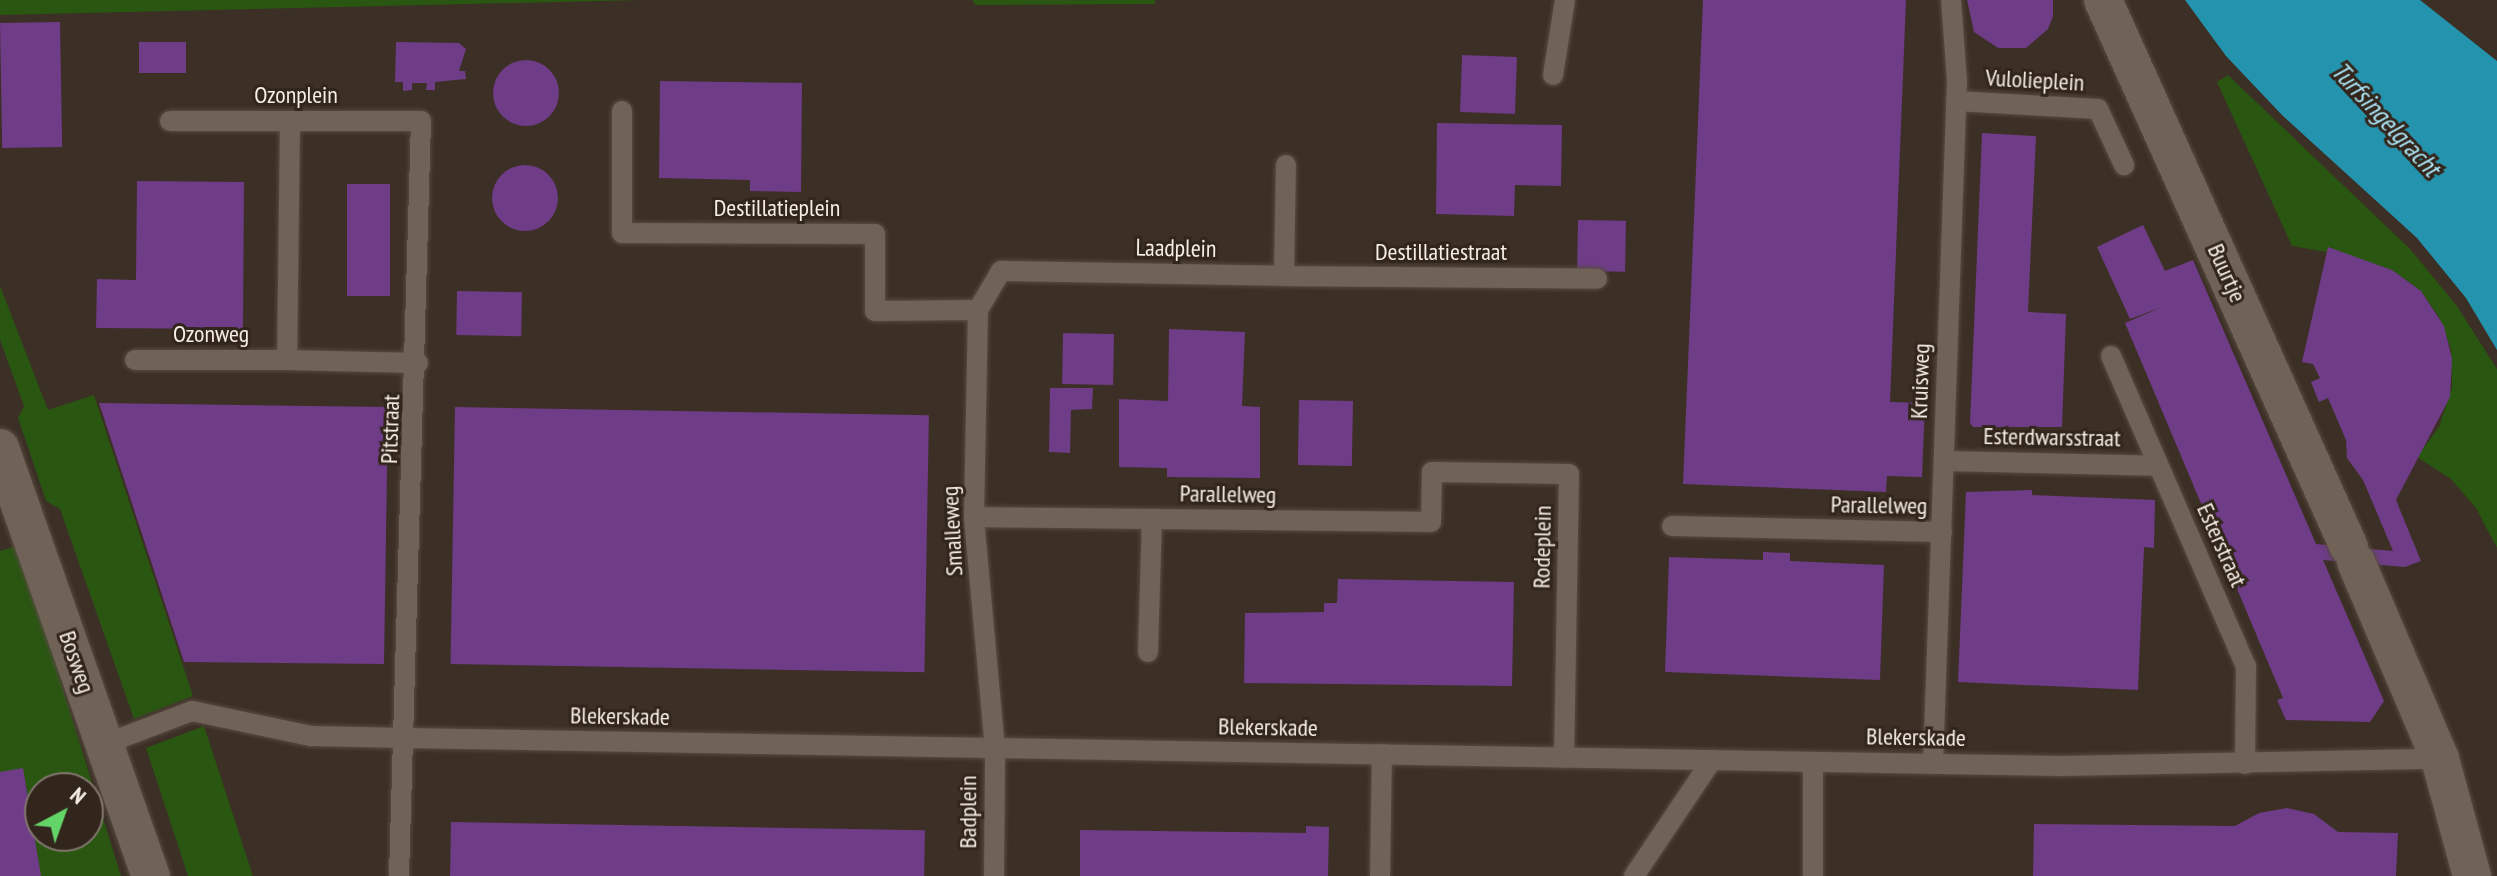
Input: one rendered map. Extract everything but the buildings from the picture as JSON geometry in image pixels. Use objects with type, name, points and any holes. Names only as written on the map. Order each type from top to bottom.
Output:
[{"type":"street","name":"Buurtje","points":[[2103,0],[2352,554],[2440,759],[2472,876]]},
{"type":"street","name":"Bosweg","points":[[0,448],[9,502],[105,744],[151,876]]},
{"type":"lane","points":[[1553,75],[1565,0]]},
{"type":"lane","name":"Kruisweg","points":[[1933,764],[1956,101],[1951,0]]},
{"type":"lane","name":"Vulolieplein","points":[[1956,101],[2098,109],[2124,165]]},
{"type":"lane","name":"Destillatieplein","points":[[622,111],[622,233],[875,234],[875,311],[978,310]]},
{"type":"lane","name":"Ozonplein","points":[[170,121],[421,121]]},
{"type":"lane","points":[[287,360],[290,121]]},
{"type":"lane","name":"Pitstraat","points":[[399,876],[418,363],[421,121]]},
{"type":"lane","points":[[1284,276],[1286,165]]},
{"type":"lane","name":"Laadplein","points":[[978,310],[1001,271],[1284,276]]},
{"type":"lane","name":"Destillatiestraat","points":[[1284,276],[1597,279]]},
{"type":"lane","name":"Smalleweg","points":[[978,310],[974,517],[995,749]]},
{"type":"lane","name":"Esterstraat","points":[[2111,356],[2246,666],[2245,764]]},
{"type":"lane","name":"Ozonweg","points":[[135,360],[418,363]]},
{"type":"lane","name":"Esterdwarsstraat","points":[[1944,461],[2158,466]]},
{"type":"lane","name":"Parallelweg","points":[[974,517],[1431,522],[1432,472]]},
{"type":"lane","name":"Rodeplein","points":[[1432,472],[1569,474],[1564,758]]},
{"type":"lane","points":[[1148,652],[1152,519]]},
{"type":"lane","name":"Parallelweg","points":[[1672,526],[1942,532]]},
{"type":"lane","name":"Blekerskade","points":[[105,744],[192,711],[311,736],[1933,764],[2245,764],[2440,759]]},
{"type":"lane","name":"Badplein","points":[[994,876],[995,749]]},
{"type":"lane","points":[[1380,876],[1382,754]]},
{"type":"lane","points":[[1634,876],[1712,760]]},
{"type":"lane","points":[[1813,762],[1813,876]]},
{"type":"green space","points":[[0,0],[642,0],[0,15]]},
{"type":"green space","points":[[972,0],[1155,0],[1155,4],[976,5]]},
{"type":"green space","points":[[2228,75],[2410,249],[2457,306],[2497,369],[2497,548],[2476,508],[2451,479],[2417,457],[2439,427],[2452,387],[2451,349],[2439,317],[2421,291],[2392,270],[2331,252],[2332,247],[2327,252],[2292,246],[2217,82]]},
{"type":"green space","points":[[0,286],[48,410],[94,395],[193,696],[134,719],[60,509],[46,501],[18,418],[24,406],[0,340]]},
{"type":"green space","points":[[16,546],[89,772],[24,772],[24,852],[104,852],[104,821],[121,876],[0,876],[0,551]]},
{"type":"green space","points":[[204,726],[253,876],[188,876],[146,748]]},
{"type":"water","name":"Turfsingelgracht","points":[[2185,0],[2420,0],[2497,61],[2497,350],[2466,298],[2417,238],[2282,115],[2226,56]]}]
